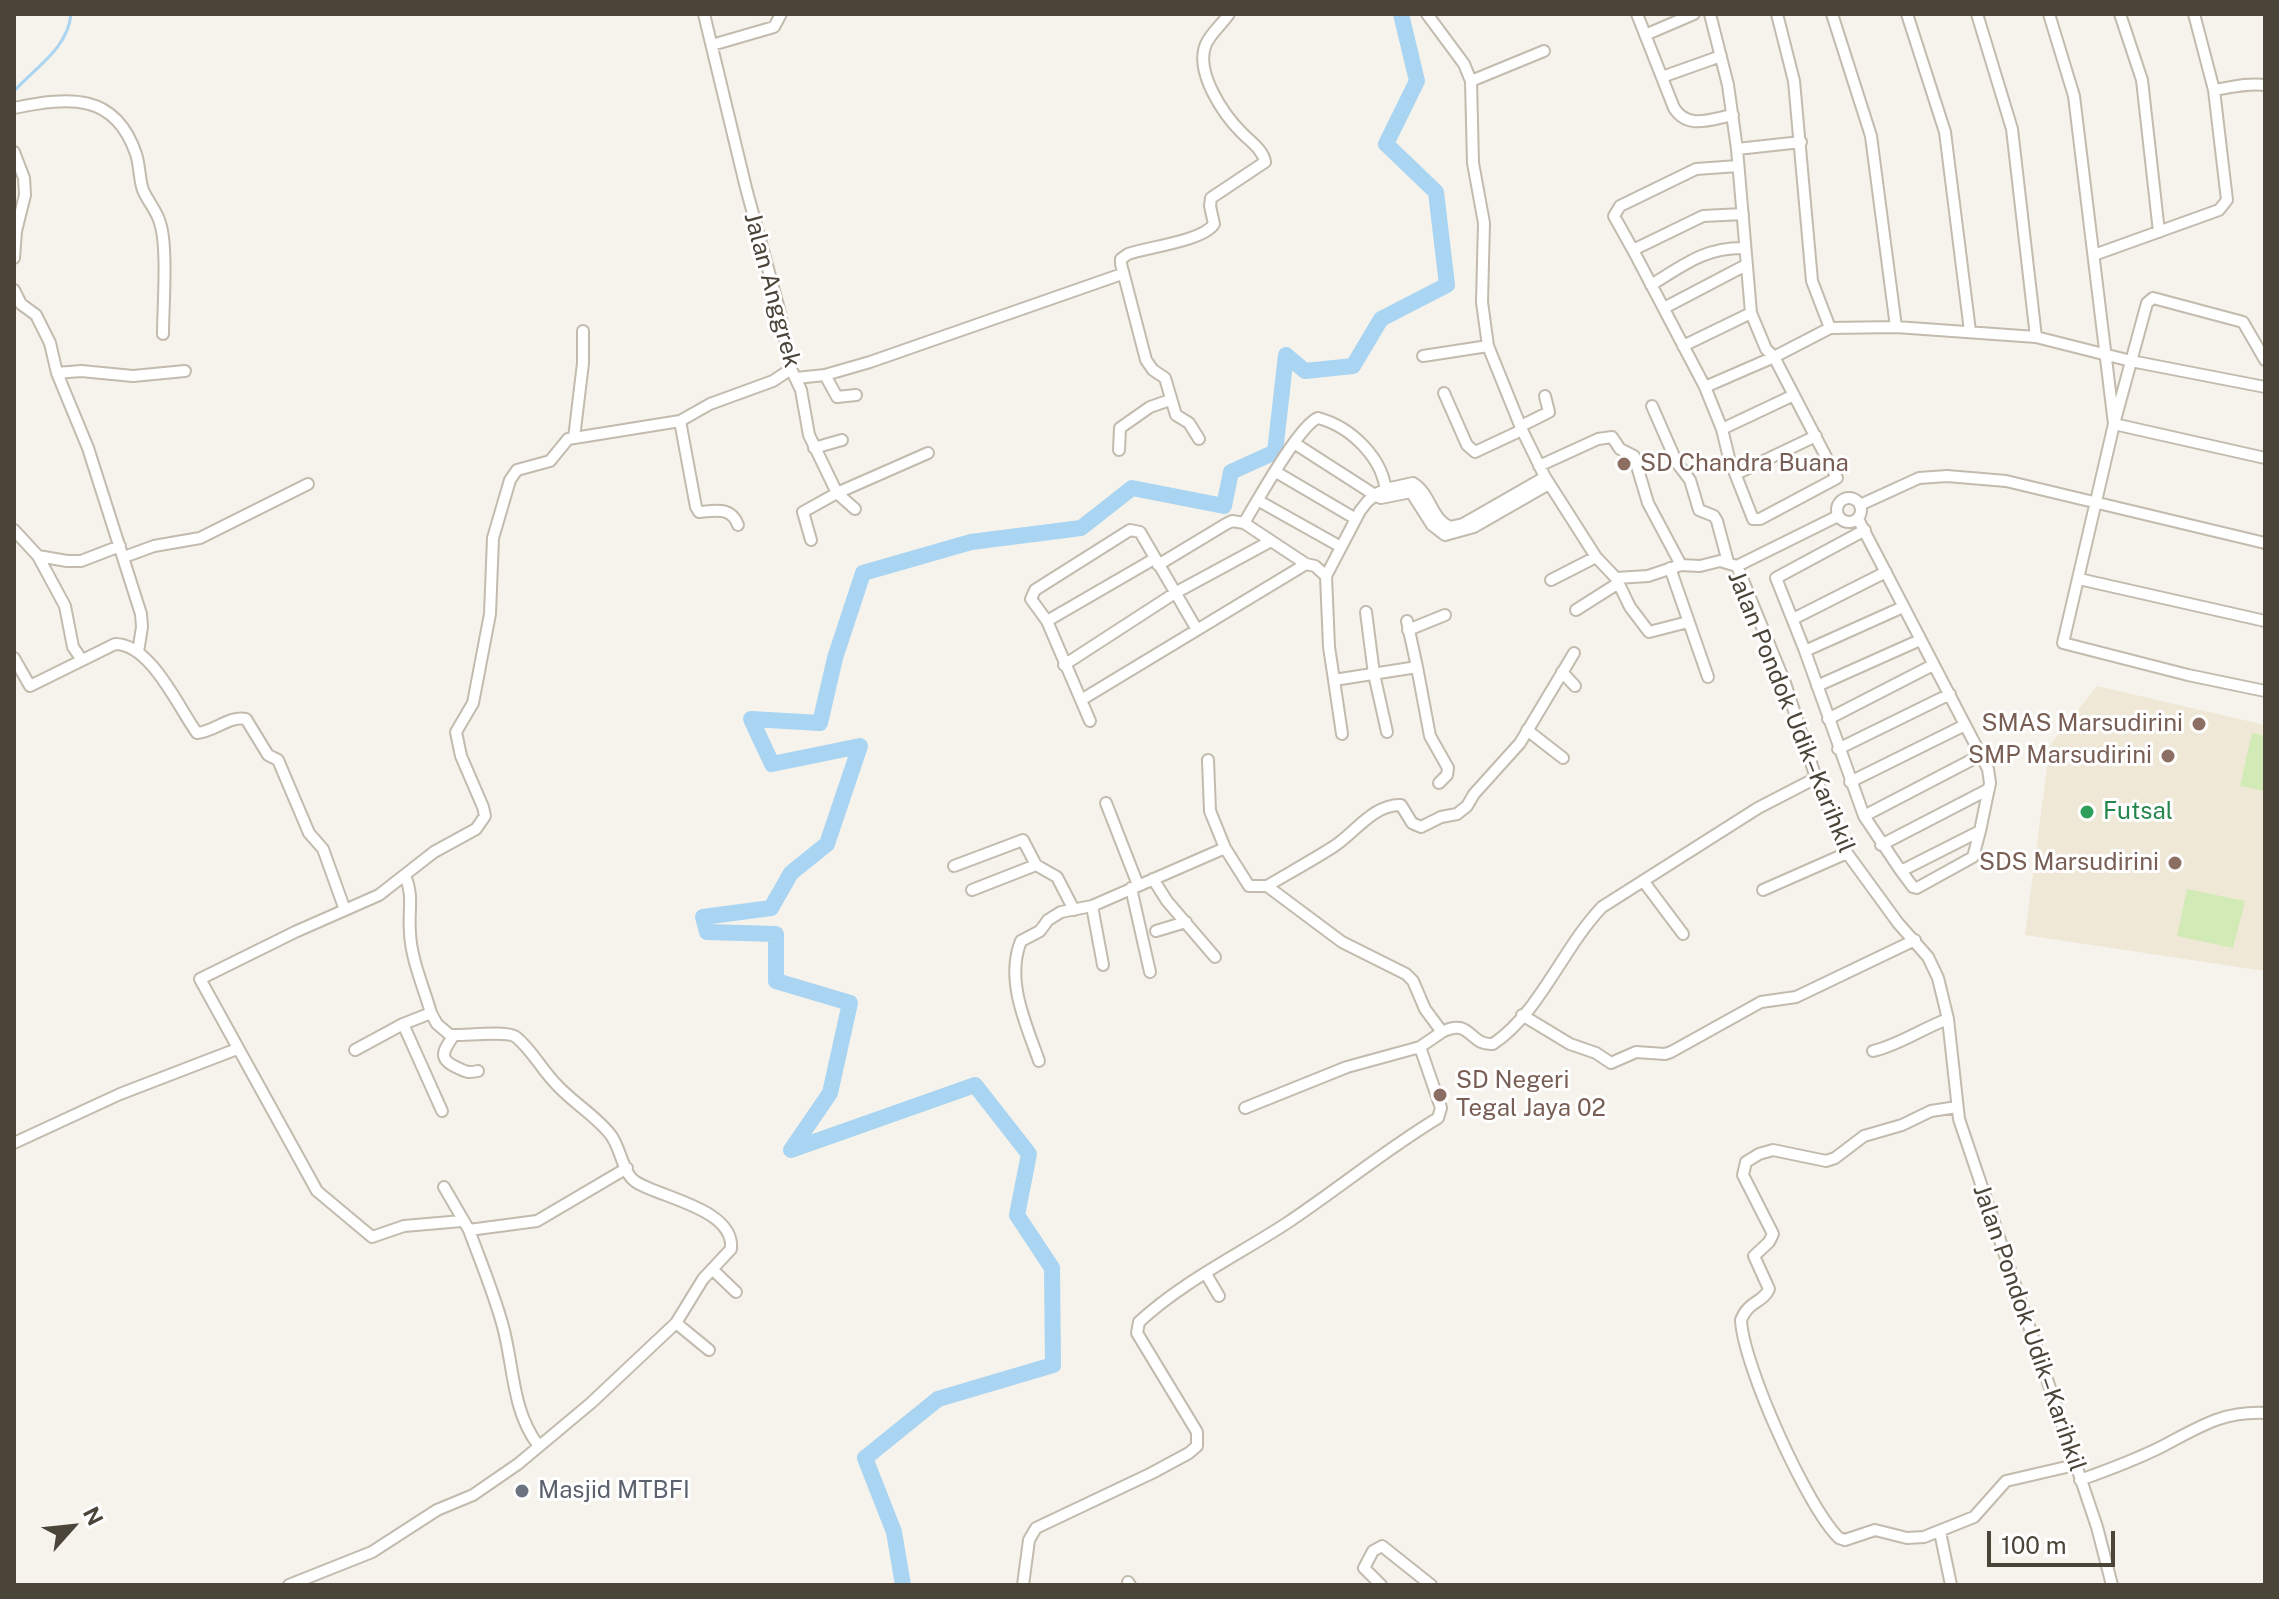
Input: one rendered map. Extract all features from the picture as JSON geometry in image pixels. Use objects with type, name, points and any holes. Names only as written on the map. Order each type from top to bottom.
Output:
[{"type":"street","name":"Jalan Anggrek","points":[[704,14],[793,374],[801,390],[814,448],[837,493]]},
{"type":"street","points":[[712,45],[774,27],[781,14]]},
{"type":"street","points":[[1199,439],[1189,423],[1176,415],[1165,378],[1151,368],[1144,354],[1121,264],[1124,255],[1182,241],[1211,230],[1214,224],[1211,198],[1265,162],[1263,154],[1225,113],[1207,78],[1204,49],[1229,14]]},
{"type":"street","points":[[1427,14],[1464,64],[1471,81],[1473,163],[1484,223],[1482,302],[1488,346],[1521,428],[1547,480],[1649,632],[1688,622]]},
{"type":"street","points":[[1637,14],[1674,108],[1685,120],[1733,115]]},
{"type":"street","points":[[1645,35],[1694,14]]},
{"type":"street","points":[[1710,14],[1733,115],[1751,313],[1766,349],[1774,357],[1847,498]]},
{"type":"street","points":[[1777,14],[1792,69],[1812,281],[1830,328]]},
{"type":"street","points":[[1832,14],[1871,136],[1896,327]]},
{"type":"street","points":[[1907,14],[1945,132],[1970,331]]},
{"type":"street","points":[[1977,14],[2012,129],[2036,337]]},
{"type":"street","points":[[2049,14],[2074,96],[2114,424]]},
{"type":"street","points":[[2120,14],[2142,80],[2159,232]]},
{"type":"street","points":[[2094,255],[2225,206],[2227,200],[2214,90],[2194,14]]},
{"type":"street","points":[[1471,81],[1544,51]]},
{"type":"street","points":[[1662,77],[1721,56]]},
{"type":"street","points":[[2214,90],[2246,84],[2265,85]]},
{"type":"street","points":[[14,108],[58,102],[91,104],[108,110],[119,122],[135,152],[143,189],[162,229],[163,334]]},
{"type":"street","points":[[1737,149],[1801,142]]},
{"type":"street","points":[[14,152],[25,185],[14,258]]},
{"type":"street","points":[[1738,166],[1696,169],[1617,209],[1614,216],[1705,387],[1750,514],[1755,520],[1837,478]]},
{"type":"street","points":[[1633,250],[1699,217],[1743,214]]},
{"type":"street","points":[[1651,285],[1709,251],[1745,248]]},
{"type":"street","points":[[1664,308],[1746,265]]},
{"type":"street","points":[[627,1168],[537,1221],[404,1226],[372,1237],[317,1191],[200,979],[379,895],[445,845],[476,829],[485,816],[458,746],[456,732],[473,703],[488,626],[493,538],[513,474],[521,468],[550,461],[562,443],[574,438],[680,421],[710,404],[793,374],[825,375],[878,359],[1122,274]]},
{"type":"street","points":[[14,290],[21,304],[32,310],[39,319],[88,448],[143,621],[138,652]]},
{"type":"street","points":[[2265,360],[2243,322],[2153,298],[2147,303],[2114,424],[2063,643],[2265,691]]},
{"type":"street","points":[[1683,346],[1751,313]]},
{"type":"street","points":[[1705,387],[1830,328],[1896,327],[2036,337],[2131,361],[2265,387]]},
{"type":"street","points":[[574,438],[583,363],[583,331]]},
{"type":"street","points":[[1423,356],[1488,346]]},
{"type":"street","points":[[57,373],[81,371],[133,376],[185,371]]},
{"type":"street","points":[[825,375],[837,397],[856,395]]},
{"type":"street","points":[[1444,393],[1467,445],[1475,452],[1549,412],[1545,396]]},
{"type":"street","points":[[1722,429],[1794,395]]},
{"type":"street","points":[[1119,450],[1120,428],[1150,407],[1170,400]]},
{"type":"street","points":[[1652,406],[1674,457],[1690,480],[1699,510],[1714,516],[1733,564],[1838,516]]},
{"type":"street","points":[[1244,523],[1294,443],[1312,420],[1318,418],[1351,436],[1370,453],[1378,464],[1382,494]]},
{"type":"street","points":[[680,421],[696,507],[699,512],[727,511],[738,525]]},
{"type":"street","points":[[2114,424],[2265,458]]},
{"type":"street","points":[[1736,474],[1816,436]]},
{"type":"street","points":[[1539,466],[1598,439],[1612,437],[1620,449],[1634,456],[1648,503],[1681,565]]},
{"type":"street","points":[[814,448],[842,440]]},
{"type":"street","points":[[1294,443],[1382,494]]},
{"type":"street","points":[[811,540],[803,512],[837,493],[928,453]]},
{"type":"street","points":[[1276,472],[1356,519]]},
{"type":"street","points":[[1860,505],[1910,481],[1947,476],[2017,482],[2265,543]]},
{"type":"street","points":[[1342,734],[1329,647],[1326,576],[1367,502],[1382,494],[1411,492],[1432,525],[1445,535],[1474,527],[1547,480]]},
{"type":"street","points":[[38,556],[81,561],[200,538],[308,484]]},
{"type":"street","points":[[837,493],[855,509]]},
{"type":"street","points":[[1847,498],[1855,499],[1860,505],[1858,519],[1847,523],[1838,516],[1838,505],[1847,498]]},
{"type":"street","points":[[1259,501],[1341,547]]},
{"type":"street","points":[[1858,519],[1865,530],[1988,769],[1989,789],[1973,857],[1917,888],[1913,887],[1881,845],[1864,816],[1793,619],[1780,594],[1777,576],[1865,530]]},
{"type":"street","points":[[1047,621],[1236,521],[1244,523],[1306,564],[1315,566],[1326,576]]},
{"type":"street","points":[[14,530],[38,556],[65,606],[73,647],[82,660]]},
{"type":"street","points":[[1090,721],[1047,621],[1031,599],[1032,594],[1130,530],[1140,532],[1196,628]]},
{"type":"street","points":[[1064,665],[1175,593],[1271,541]]},
{"type":"street","points":[[1551,580],[1596,557]]},
{"type":"street","points":[[1081,700],[1306,564]]},
{"type":"street","name":"Jalan Pondok Udik–Karihkil","points":[[1617,581],[1648,576],[1681,565],[1733,564],[1785,683],[1816,778],[1847,853],[1933,968],[1944,995],[1957,1107],[1964,1136],[2097,1527],[2112,1585]]},
{"type":"street","points":[[1670,568],[1708,677]]},
{"type":"street","points":[[1793,619],[1886,572]]},
{"type":"street","points":[[2079,579],[2265,621]]},
{"type":"street","points":[[1576,610],[1617,581]]},
{"type":"street","points":[[1805,651],[1903,607]]},
{"type":"street","points":[[1366,612],[1374,674],[1387,732]]},
{"type":"street","points":[[1439,783],[1447,775],[1448,768],[1430,736],[1407,626],[1445,615]]},
{"type":"street","points":[[1817,686],[1920,640]]},
{"type":"street","points":[[14,658],[30,686],[115,644],[125,644],[138,652],[161,678],[197,733],[204,733],[236,718],[246,719],[266,753],[278,760],[309,833],[323,849],[345,910]]},
{"type":"street","points":[[1208,760],[1210,811],[1225,848],[1249,886],[1267,886],[1335,846],[1358,824],[1392,805],[1401,805],[1412,823],[1421,827],[1441,817],[1457,814],[1520,743],[1574,653]]},
{"type":"street","points":[[1828,719],[1933,665]]},
{"type":"street","points":[[1334,680],[1417,667]]},
{"type":"street","points":[[1562,672],[1575,686]]},
{"type":"street","points":[[1838,749],[1950,694]]},
{"type":"street","points":[[1850,782],[1965,725]]},
{"type":"street","points":[[1527,730],[1563,758]]},
{"type":"street","points":[[1864,816],[1981,755]]},
{"type":"street","points":[[1245,1108],[1347,1067],[1420,1047],[1452,1027],[1461,1027],[1488,1045],[1497,1041],[1554,976],[1591,918],[1608,902],[1758,808],[1816,778]]},
{"type":"street","points":[[1881,845],[1989,789]]},
{"type":"street","points":[[1106,803],[1135,886],[1150,972]]},
{"type":"street","points":[[1901,871],[1980,831]]},
{"type":"street","points":[[954,866],[1023,840],[1036,865],[1057,877],[1074,910]]},
{"type":"street","points":[[1039,1061],[1019,1005],[1015,967],[1019,943],[1040,931],[1055,915],[1092,906],[1225,848]]},
{"type":"street","points":[[1763,890],[1847,853]]},
{"type":"street","points":[[972,890],[1036,865]]},
{"type":"street","points":[[289,1585],[353,1560],[393,1540],[437,1510],[473,1495],[518,1464],[591,1403],[676,1323],[732,1244],[712,1215],[635,1181],[609,1133],[554,1083],[517,1038],[505,1034],[450,1035],[437,1024],[431,1013],[410,935],[411,889],[405,876]]},
{"type":"street","points":[[1153,879],[1167,901],[1215,957]]},
{"type":"street","points":[[1644,882],[1683,934]]},
{"type":"street","points":[[1267,886],[1342,942],[1406,974],[1442,1032]]},
{"type":"street","points":[[1092,906],[1103,965]]},
{"type":"street","points":[[1156,931],[1186,922]]},
{"type":"street","points":[[1522,1015],[1570,1044],[1596,1053],[1611,1063],[1636,1052],[1665,1054],[1761,1002],[1796,997],[1915,940]]},
{"type":"street","points":[[355,1050],[431,1013]]},
{"type":"street","points":[[1873,1051],[1948,1019]]},
{"type":"street","points":[[403,1024],[442,1111]]},
{"type":"street","points":[[454,1035],[445,1050],[445,1060],[449,1066],[468,1073],[478,1071]]},
{"type":"street","points":[[1023,1585],[1029,1540],[1036,1528],[1195,1449],[1197,1432],[1137,1333],[1139,1322],[1206,1274],[1333,1192],[1390,1147],[1438,1118],[1441,1108],[1420,1047]]},
{"type":"street","points":[[14,1143],[120,1094],[237,1049]]},
{"type":"street","points":[[1957,1107],[1931,1111],[1902,1125],[1864,1136],[1835,1158],[1826,1161],[1773,1150],[1746,1162],[1742,1169],[1773,1234],[1754,1256],[1769,1289],[1766,1296],[1749,1305],[1741,1327],[1758,1382],[1793,1465],[1839,1538],[1845,1540],[1875,1530],[1914,1539],[1940,1532],[1974,1517],[2006,1481],[2075,1465]]},
{"type":"street","points":[[444,1187],[466,1225],[502,1321],[519,1413],[538,1445]]},
{"type":"street","points":[[712,1269],[736,1292]]},
{"type":"street","points":[[1206,1274],[1219,1296]]},
{"type":"street","points":[[676,1323],[709,1350]]},
{"type":"street","points":[[2080,1480],[2133,1460],[2225,1415],[2265,1413]]},
{"type":"street","points":[[1940,1532],[1951,1585]]},
{"type":"street","points":[[1381,1585],[1364,1568],[1373,1551],[1382,1546],[1431,1585]]},
{"type":"shaded area","points":[[2097,686],[2265,725],[2265,971],[2025,935],[2050,745]]},
{"type":"green space","points":[[2252,733],[2265,736],[2265,791],[2240,786]]},
{"type":"green space","points":[[2187,889],[2245,901],[2233,948],[2177,936]]},
{"type":"waterway","points":[[14,91],[57,47],[69,26],[71,14]]},
{"type":"waterway","points":[[903,1585],[894,1532],[865,1458],[938,1399],[1053,1365],[1052,1268],[1017,1215],[1029,1154],[975,1085],[791,1150],[830,1093],[850,1003],[776,981],[776,934],[707,932],[703,917],[771,908],[791,873],[827,844],[860,746],[772,764],[751,719],[820,723],[835,658],[863,573],[971,542],[1081,528],[1132,488],[1224,506],[1231,472],[1275,452],[1286,355],[1305,371],[1353,366],[1381,319],[1447,285],[1436,192],[1386,144],[1417,81],[1401,14]]},
{"type":"place","name":"SD Chandra Buana","points":[[1624,464]]},
{"type":"place","name":"SMAS Marsudirini","points":[[2199,724]]},
{"type":"place","name":"SMP Marsudirini","points":[[2168,756]]},
{"type":"place","name":"Futsal","points":[[2087,812]]},
{"type":"place","name":"SDS Marsudirini","points":[[2175,863]]},
{"type":"place","name":"SD Negeri Tegal Jaya 02","points":[[1440,1095]]},
{"type":"place","name":"Masjid MTBFI","points":[[522,1491]]}]
